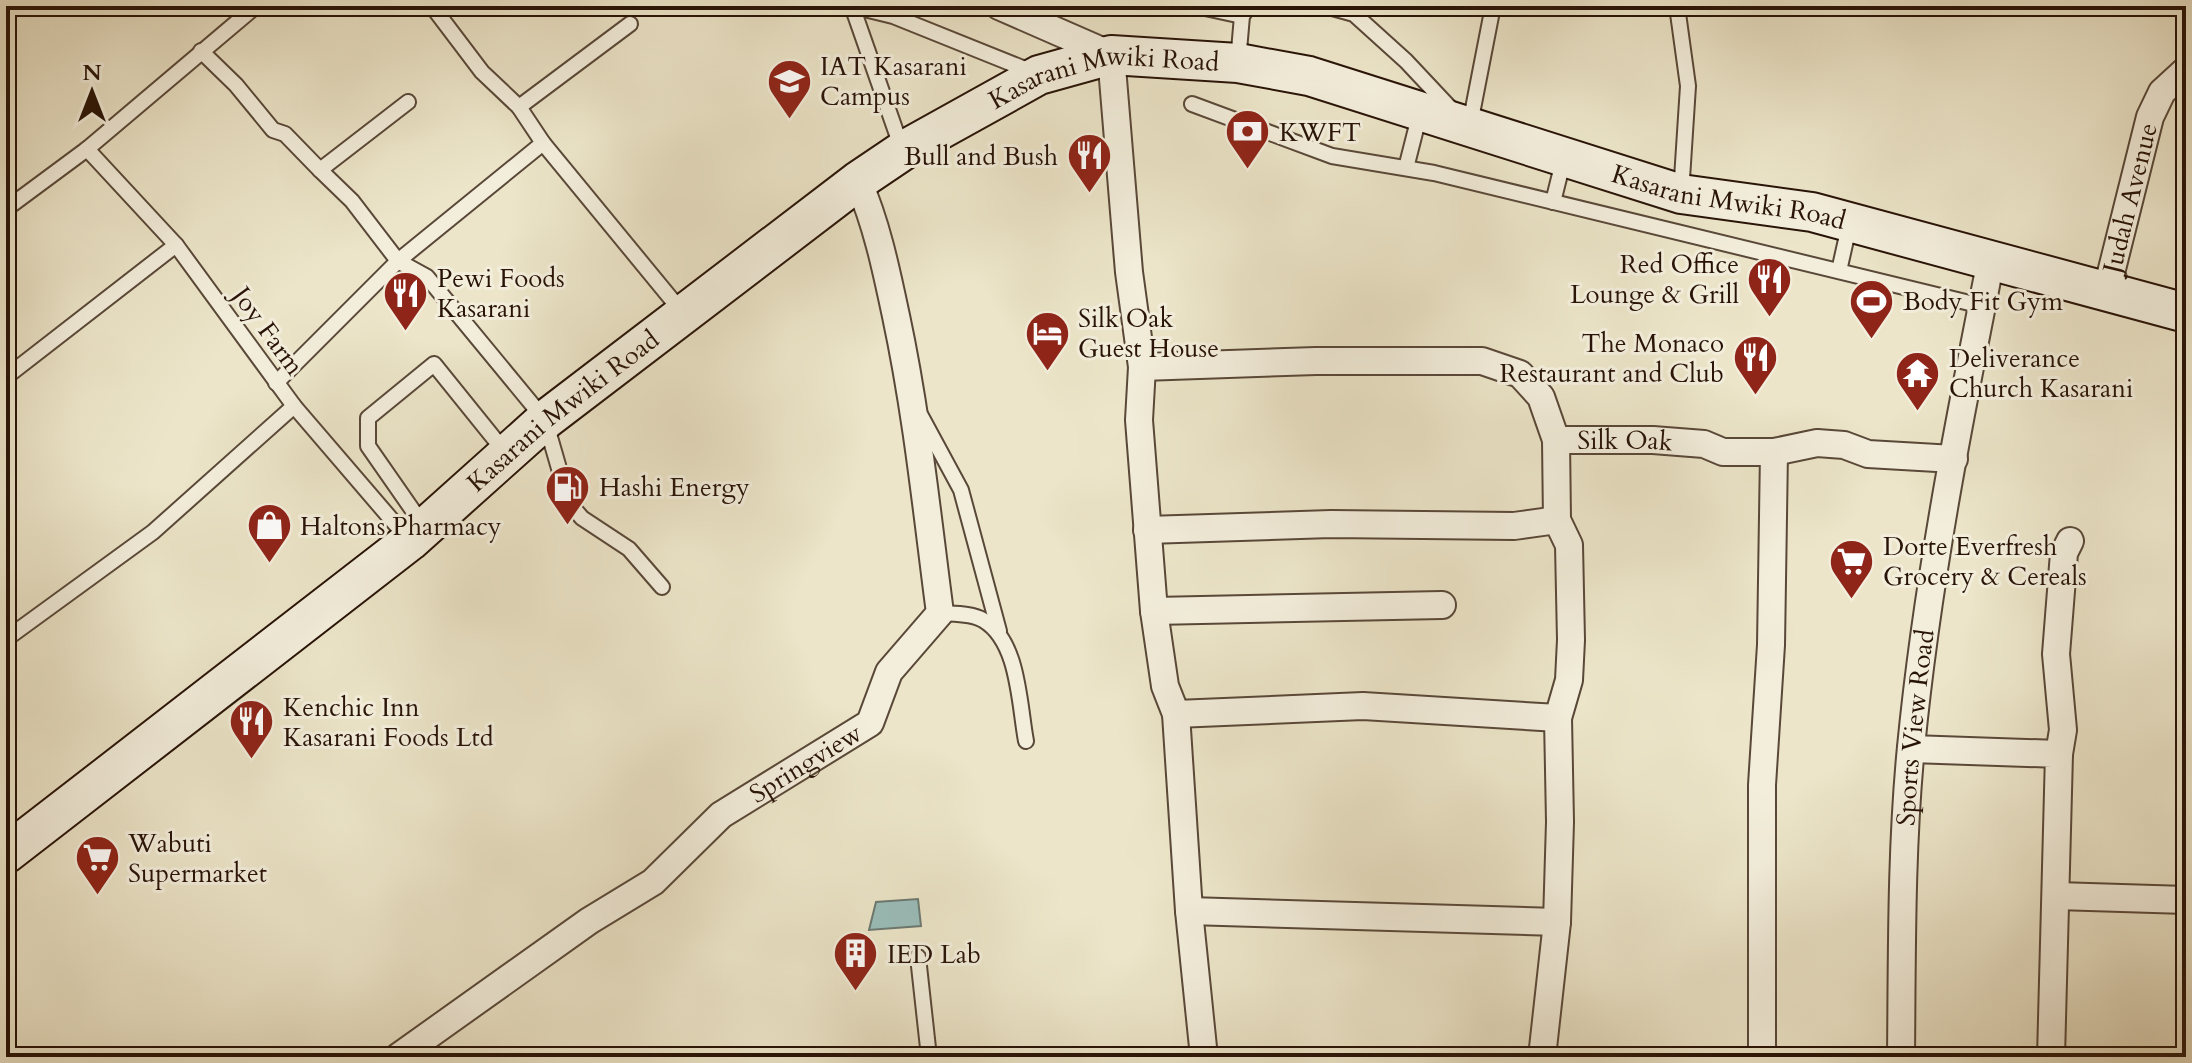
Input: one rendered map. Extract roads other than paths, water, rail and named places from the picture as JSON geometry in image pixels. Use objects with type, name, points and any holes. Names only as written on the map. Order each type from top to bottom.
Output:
[{"type":"main road","name":"Kasarani Mwiki Road","points":[[6,854],[417,534],[545,420],[858,181],[903,151],[1039,75],[1111,55],[1238,63],[1309,76],[1681,194],[1812,212],[2186,313]]},
{"type":"street","points":[[999,6],[1111,55],[1129,272],[1142,367],[1139,420],[1154,611],[1165,686],[1176,714],[1189,911],[1204,1057]]},
{"type":"street","name":"Judah Avenue","points":[[2106,293],[2150,117],[2174,95],[2186,70]]},
{"type":"street","points":[[858,181],[875,222],[911,399],[940,613]]},
{"type":"street","name":"Sports View Road","points":[[1901,1057],[1903,908],[1911,749],[1927,616],[1991,260]]},
{"type":"street","name":"Silk Oak","points":[[1142,367],[1316,361],[1482,361],[1520,374],[1541,397],[1556,440],[1653,440],[1704,444],[1723,452],[1774,452],[1817,443],[1844,445],[1868,454],[1954,459]]},
{"type":"street","points":[[1542,1057],[1557,922],[1560,822],[1558,718],[1569,680],[1571,640],[1569,545],[1557,520],[1556,440]]},
{"type":"street","points":[[1762,1057],[1762,785],[1771,645],[1774,452]]},
{"type":"street","points":[[1147,530],[1331,524],[1514,526],[1557,520]]},
{"type":"street","points":[[2051,1057],[2059,754],[2063,730],[2056,654],[2064,553],[2070,541]]},
{"type":"street","points":[[1154,611],[1442,605]]},
{"type":"street","name":"Springview","points":[[398,1057],[589,921],[653,882],[721,815],[870,723],[889,672],[940,613]]},
{"type":"street","points":[[1176,714],[1363,706],[1558,718]]},
{"type":"street","points":[[1911,749],[2059,754]]},
{"type":"street","points":[[2057,896],[2186,900]]},
{"type":"street","points":[[1189,911],[1557,922]]},
{"type":"lane","points":[[6,209],[87,149],[256,6]]},
{"type":"lane","points":[[432,6],[482,72],[519,107],[543,143],[683,314]]},
{"type":"lane","points":[[903,151],[852,6],[893,16],[1039,75]]},
{"type":"lane","points":[[1196,6],[1246,11],[1238,63]]},
{"type":"lane","points":[[1325,6],[1356,10],[1469,128]]},
{"type":"lane","points":[[1469,128],[1493,6]]},
{"type":"lane","points":[[1677,6],[1688,86],[1681,194]]},
{"type":"lane","points":[[519,107],[630,24]]},
{"type":"lane","points":[[201,51],[236,85],[273,130],[285,134],[352,201],[398,261],[427,277],[545,420],[569,503],[582,518],[629,549],[662,587]]},
{"type":"lane","points":[[320,170],[408,102]]},
{"type":"lane","points":[[1192,104],[1332,156],[1406,168],[1982,306]]},
{"type":"lane","points":[[1406,168],[1420,113]]},
{"type":"lane","points":[[276,383],[398,261],[543,143]]},
{"type":"lane","name":"Joy Farm","points":[[87,149],[176,245],[294,406],[417,534]]},
{"type":"lane","points":[[1553,202],[1564,158]]},
{"type":"lane","points":[[1839,271],[1850,222]]},
{"type":"lane","points":[[6,377],[176,245]]},
{"type":"lane","points":[[417,534],[368,446],[368,418],[434,364],[508,455]]},
{"type":"lane","points":[[911,399],[961,490],[999,631],[1008,648],[1026,741]]},
{"type":"lane","points":[[6,639],[153,532],[294,406]]},
{"type":"lane","points":[[940,613],[981,618],[999,631]]},
{"type":"lane","points":[[918,957],[929,1057]]},
{"type":"water","points":[[918,899],[921,926],[869,930],[876,902]]},
{"type":"place","name":"IAT Kasarani Campus","points":[[789,120]]},
{"type":"place","name":"KWFT","points":[[1248,171]]},
{"type":"place","name":"Bull and Bush","points":[[1089,195]]},
{"type":"place","name":"Red Office Lounge & Grill","points":[[1770,318]]},
{"type":"place","name":"Pewi Foods Kasarani","points":[[406,332]]},
{"type":"place","name":"Body Fit Gym","points":[[1872,340]]},
{"type":"place","name":"Silk Oak Guest House","points":[[1047,372]]},
{"type":"place","name":"The Monaco Restaurant and Club","points":[[1755,397]]},
{"type":"place","name":"Deliverance Church Kasarani","points":[[1918,412]]},
{"type":"place","name":"Hashi Energy","points":[[568,526]]},
{"type":"place","name":"Haltons Pharmacy","points":[[269,565]]},
{"type":"place","name":"Dorte Everfresh Grocery & Cereals","points":[[1852,600]]},
{"type":"place","name":"Kenchic Inn Kasarani Foods Ltd","points":[[252,761]]},
{"type":"place","name":"Wabuti Supermarket","points":[[97,897]]},
{"type":"place","name":"IED Lab","points":[[856,993]]}]
